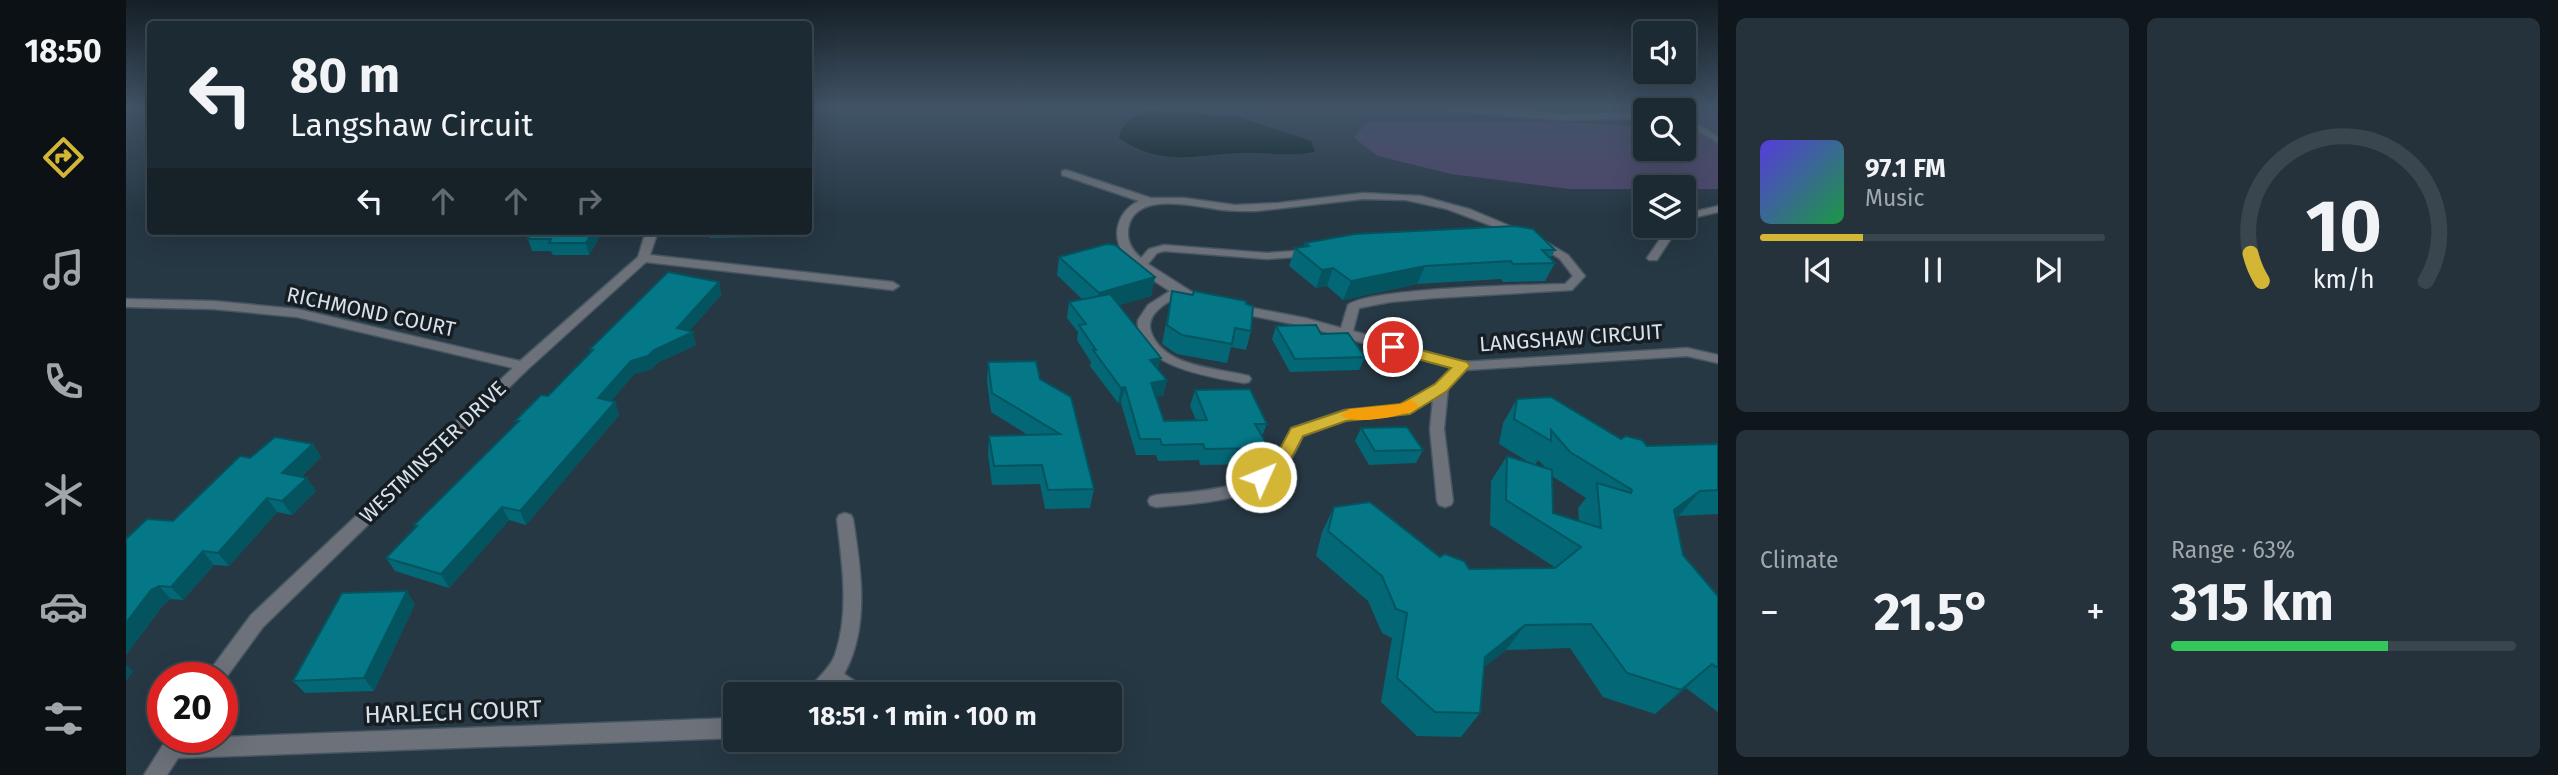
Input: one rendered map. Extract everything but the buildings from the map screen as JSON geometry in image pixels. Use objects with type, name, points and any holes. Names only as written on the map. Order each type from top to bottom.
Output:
[{"type":"street","points":[[1066,173],[1151,202],[1238,208],[1374,195],[1437,202],[1520,232],[1564,257],[1578,276],[1568,287],[1434,294],[1354,305],[1346,333]]},
{"type":"street","name":"LANGSHAW CIRCUIT","points":[[1151,202],[1135,207],[1124,222],[1121,251],[1143,264],[1178,292],[1221,306],[1346,333],[1462,366],[1686,352],[1718,359]]},
{"type":"street","points":[[1696,214],[1718,209]]},
{"type":"street","points":[[1494,235],[1520,232]]},
{"type":"street","name":"WESTMINSTER DRIVE","points":[[226,662],[257,621],[523,366],[643,258],[651,235]]},
{"type":"street","points":[[1653,258],[1666,238]]},
{"type":"street","points":[[1143,264],[1153,251],[1164,247],[1267,256],[1323,251]]},
{"type":"street","points":[[643,258],[893,286]]},
{"type":"street","points":[[1178,292],[1154,306],[1144,317],[1143,327],[1152,345],[1160,353],[1184,365],[1244,379]]},
{"type":"street","name":"RICHMOND COURT","points":[[126,303],[214,305],[297,313],[523,366]]},
{"type":"street","points":[[1156,501],[1212,495],[1240,488],[1281,462],[1297,432],[1345,415],[1404,410],[1441,387],[1462,366]]},
{"type":"street","points":[[1441,387],[1437,429],[1445,501]]},
{"type":"street","points":[[828,682],[844,655],[852,612],[851,563],[845,519]]},
{"type":"street","points":[[832,677],[840,682]]},
{"type":"street","name":"HARLECH COURT","points":[[238,740],[723,728]]},
{"type":"street","points":[[155,775],[169,753]]},
{"type":"shaded area","points":[[1128,143],[1312,143],[1315,152],[1177,157],[1149,153]]},
{"type":"shaded area","points":[[1361,143],[1633,143],[1633,161],[1696,161],[1696,143],[1718,143],[1718,189],[1696,189],[1696,175],[1633,175],[1633,189],[1569,189],[1451,174],[1378,156]]},
{"type":"slow traffic","points":[[1349,415],[1404,410],[1411,406]]},
{"type":"route","points":[[1261,477],[1281,462],[1297,432],[1345,415],[1404,410],[1441,387],[1462,366],[1393,347]]}]
